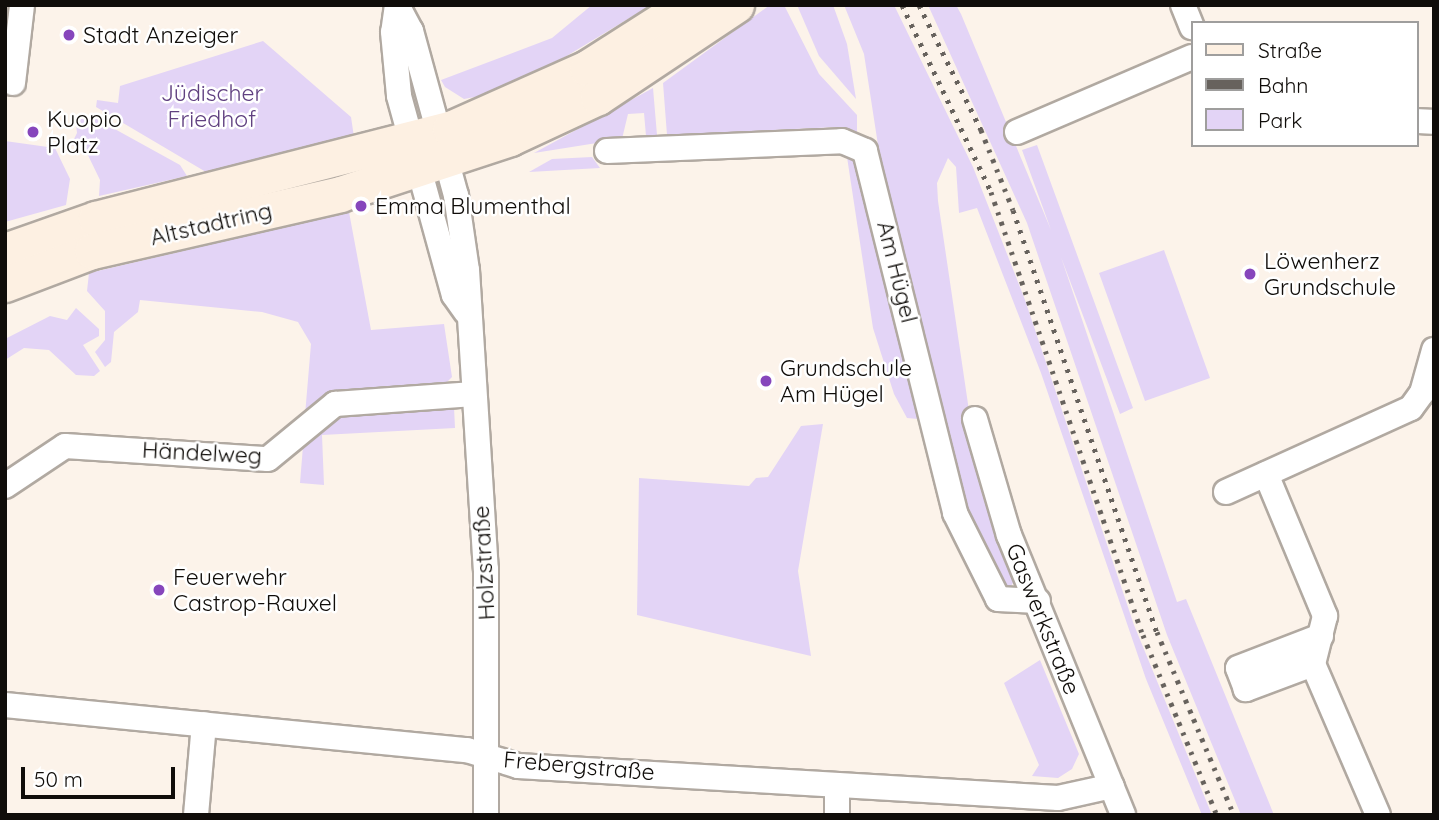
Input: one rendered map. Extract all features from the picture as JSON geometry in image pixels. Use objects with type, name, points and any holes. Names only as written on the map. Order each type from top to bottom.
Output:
[{"type":"main road","name":"Altstadtring","points":[[429,152],[576,73],[686,5]]},
{"type":"main road","name":"Altstadtring","points":[[5,251],[78,240],[429,152],[598,97],[736,5]]},
{"type":"main road","name":"Altstadtring","points":[[5,284],[78,240]]},
{"type":"street","points":[[13,83],[22,5]]},
{"type":"street","points":[[1183,5],[1190,22]]},
{"type":"street","points":[[1017,132],[1190,58]]},
{"type":"street","name":"Am Hügel","points":[[607,151],[842,141],[864,151],[955,513],[998,599],[1038,601]]},
{"type":"street","name":"Holzstraße","points":[[429,152],[467,270],[466,313],[486,569],[486,815]]},
{"type":"street","points":[[1226,492],[1411,408],[1422,393],[1434,349]]},
{"type":"street","name":"Händelweg","points":[[5,486],[65,446],[268,459],[335,404],[474,394]]},
{"type":"street","name":"Gaswerkstraße","points":[[975,419],[1009,535],[1123,815]]},
{"type":"street","points":[[1266,474],[1325,616],[1313,664],[1378,815]]},
{"type":"street","points":[[1313,664],[1247,689],[1238,668],[1321,636]]},
{"type":"street","name":"Frebergstraße","points":[[5,705],[204,724],[486,757],[518,765],[1058,798],[1112,786]]},
{"type":"street","points":[[196,815],[204,724]]},
{"type":"street","points":[[837,785],[837,815]]},
{"type":"green space","points":[[592,5],[651,5],[565,57],[480,96],[464,99],[445,87],[441,80],[552,38]]},
{"type":"green space","points":[[770,5],[784,5],[819,74],[857,115],[857,132],[838,127],[667,135],[663,83]]},
{"type":"green space","points":[[797,5],[833,5],[847,44],[856,99],[819,56]]},
{"type":"green space","points":[[844,5],[894,5],[973,167],[1025,300],[1134,625],[1212,815],[1202,815],[1146,679],[1041,373],[977,208],[959,213],[956,167],[948,158],[937,183],[938,201],[980,485],[1014,581],[1010,588],[1006,590],[960,509],[878,145],[864,54]]},
{"type":"green space","points":[[928,5],[956,5],[961,14],[1051,230],[1022,150],[1037,145],[1133,408],[1120,414],[1061,257],[1177,602],[1186,599],[1274,815],[1241,815],[1167,635],[1027,223]]},
{"type":"green space","name":"Jüdischer Friedhof","points":[[263,41],[351,117],[354,137],[206,172],[96,107],[97,100],[118,103],[120,86]]},
{"type":"green space","points":[[653,88],[657,135],[646,136],[644,113],[628,114],[622,139],[534,153]]},
{"type":"green space","points":[[75,115],[93,117],[180,165],[187,176],[99,196],[100,180],[84,147],[71,145],[77,133]]},
{"type":"green space","points":[[5,141],[55,148],[70,179],[66,205],[5,222]]},
{"type":"green space","points":[[592,157],[600,168],[529,172],[552,159]]},
{"type":"green space","points":[[847,157],[857,164],[918,419],[907,418],[894,394],[873,328]]},
{"type":"green space","points":[[349,212],[371,330],[444,324],[452,377],[447,382],[341,390],[305,415],[311,344],[298,322],[262,312],[140,300],[138,312],[114,332],[111,362],[105,367],[95,352],[105,340],[105,311],[87,291],[89,273]]},
{"type":"green space","points":[[1164,250],[1210,378],[1145,401],[1099,273]]},
{"type":"green space","points":[[76,308],[99,329],[99,336],[83,345],[100,371],[94,376],[76,375],[49,350],[24,348],[5,360],[5,339],[50,316],[67,320]]},
{"type":"green space","points":[[454,407],[455,428],[322,435],[324,485],[300,483],[303,446],[335,414]]},
{"type":"green space","points":[[823,424],[798,571],[811,656],[637,615],[639,478],[749,486],[756,478],[768,477],[801,426]]},
{"type":"green space","points":[[1040,660],[1079,754],[1072,769],[1058,778],[1032,776],[1039,765],[1004,683]]},
{"type":"railway","points":[[902,5],[991,192],[1143,635],[1217,815]]},
{"type":"railway","points":[[919,5],[981,130],[1013,210],[1157,632],[1234,815]]},
{"type":"place","name":"Stadt Anzeiger","points":[[69,35]]},
{"type":"place","name":"Kuopio Platz","points":[[33,132]]},
{"type":"place","name":"Emma Blumenthal","points":[[361,206]]},
{"type":"place","name":"Löwenherz Grundschule","points":[[1250,274]]},
{"type":"place","name":"Grundschule Am Hügel","points":[[766,381]]},
{"type":"place","name":"Feuerwehr Castrop-Rauxel","points":[[159,590]]}]
